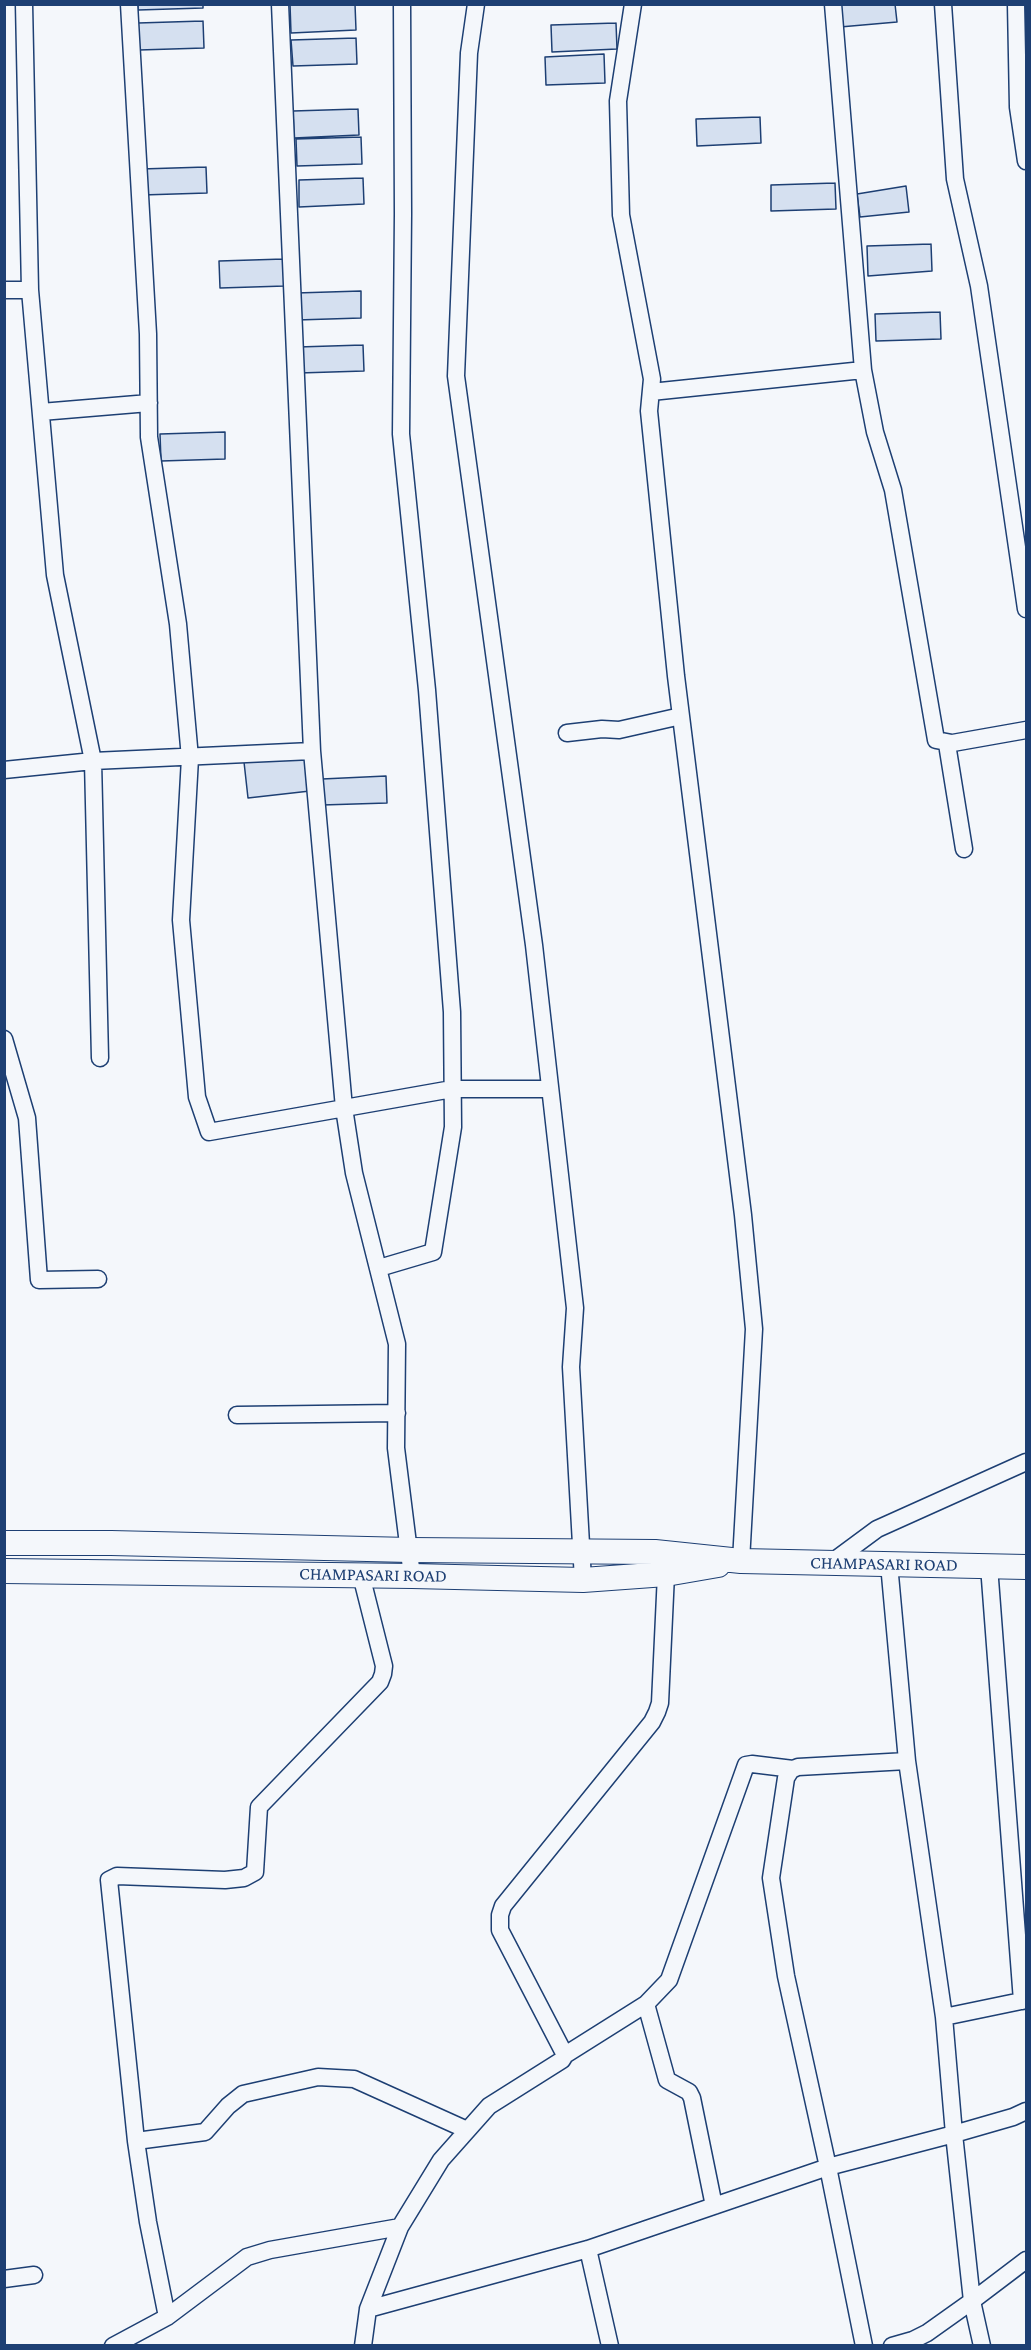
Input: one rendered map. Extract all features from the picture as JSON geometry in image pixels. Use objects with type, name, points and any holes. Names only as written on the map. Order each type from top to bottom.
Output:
[{"type":"main road","name":"CHAMPASARI ROAD","points":[[4,1542],[410,1551],[582,1550],[674,1553],[741,1561],[1026,1567]]},
{"type":"main road","name":"CHAMPASARI ROAD","points":[[4,1570],[412,1575],[583,1580],[666,1574],[741,1561]]},
{"type":"street","points":[[24,4],[30,290],[55,575],[93,761],[100,1058]]},
{"type":"street","points":[[129,4],[148,334],[149,437],[178,624],[189,758],[181,920],[197,1097],[209,1132],[452,1089],[550,1089]]},
{"type":"street","points":[[280,4],[312,751],[344,1108],[354,1173],[397,1344],[396,1448],[412,1575]]},
{"type":"street","points":[[379,1268],[433,1252],[453,1127],[452,1012],[427,690],[401,434],[404,214],[402,4]]},
{"type":"street","points":[[476,4],[469,53],[456,376],[534,945],[575,1308],[571,1367],[583,1580]]},
{"type":"street","points":[[633,4],[618,101],[621,215],[652,379],[649,411],[681,716],[743,1215],[754,1329],[741,1561]]},
{"type":"street","points":[[833,4],[863,369],[875,432],[893,490],[936,740],[952,743]]},
{"type":"street","points":[[943,4],[955,179],[978,286],[1026,609]]},
{"type":"street","points":[[1016,4],[1017,107],[1026,161]]},
{"type":"street","points":[[4,290],[30,290]]},
{"type":"street","points":[[651,392],[863,369]]},
{"type":"street","points":[[41,412],[149,403]]},
{"type":"street","points":[[567,733],[602,729],[620,730],[681,716]]},
{"type":"street","points":[[964,849],[947,744],[1026,730]]},
{"type":"street","points":[[4,770],[93,761],[312,751]]},
{"type":"street","points":[[4,1039],[27,1118],[39,1280],[98,1279]]},
{"type":"street","points":[[237,1415],[397,1413]]},
{"type":"street","points":[[831,1563],[878,1529],[1026,1462]]},
{"type":"street","points":[[889,1564],[908,1761],[944,2017],[972,2301],[982,2346]]},
{"type":"street","points":[[944,2017],[1024,2000],[989,1566]]},
{"type":"street","points":[[565,2055],[500,1930],[500,1915],[503,1906],[645,1731],[657,1712],[660,1703],[666,1574]]},
{"type":"street","points":[[167,2317],[148,2222],[136,2141],[109,1880],[117,1876],[225,1880],[244,1878],[255,1872],[259,1807],[380,1682],[384,1674],[384,1666],[361,1575]]},
{"type":"street","points":[[363,2346],[368,2309],[400,2227],[441,2160],[489,2106],[646,2004],[669,1980],[726,1826],[745,1767],[752,1764],[793,1769],[908,1761]]},
{"type":"street","points":[[793,1769],[786,1778],[771,1871],[771,1885],[786,1976],[864,2346]]},
{"type":"street","points":[[646,2004],[667,2080],[691,2094],[714,2206]]},
{"type":"street","points":[[136,2141],[205,2132],[228,2106],[243,2094],[318,2077],[354,2079],[467,2130]]},
{"type":"street","points":[[368,2309],[588,2248],[828,2167],[954,2134],[1026,2111]]},
{"type":"street","points":[[113,2346],[167,2317],[247,2257],[270,2250],[400,2227]]},
{"type":"street","points":[[588,2248],[610,2346]]},
{"type":"street","points":[[892,2346],[927,2333],[1026,2260]]},
{"type":"street","points":[[4,2279],[34,2275]]},
{"type":"building","points":[[138,4],[203,4],[203,8],[138,10]]},
{"type":"building","points":[[290,4],[355,4],[356,30],[291,33]]},
{"type":"building","points":[[839,4],[895,4],[897,22],[840,27]]},
{"type":"building","points":[[203,21],[204,48],[139,50],[138,23]]},
{"type":"building","points":[[616,23],[617,49],[552,52],[551,25]]},
{"type":"building","points":[[356,38],[357,64],[293,66],[291,40]]},
{"type":"building","points":[[604,54],[605,83],[546,85],[545,57]]},
{"type":"building","points":[[358,109],[359,135],[294,138],[293,111]]},
{"type":"building","points":[[760,117],[761,143],[697,146],[696,119]]},
{"type":"building","points":[[361,137],[362,164],[297,166],[296,139]]},
{"type":"building","points":[[206,167],[207,193],[142,195],[141,169]]},
{"type":"building","points":[[363,178],[364,204],[299,207],[299,180]]},
{"type":"building","points":[[835,183],[836,209],[771,211],[771,185]]},
{"type":"building","points":[[906,186],[909,212],[860,217],[857,194]]},
{"type":"building","points":[[931,244],[932,271],[868,276],[867,246]]},
{"type":"building","points":[[284,259],[285,286],[220,288],[219,261]]},
{"type":"building","points":[[361,291],[361,318],[297,320],[296,293]]},
{"type":"building","points":[[940,312],[941,339],[876,341],[875,314]]},
{"type":"building","points":[[363,345],[364,371],[299,373],[298,347]]},
{"type":"building","points":[[225,432],[225,459],[161,461],[160,434]]},
{"type":"building","points":[[306,755],[310,791],[248,798],[244,762]]},
{"type":"building","points":[[386,776],[387,803],[322,805],[322,779]]}]
